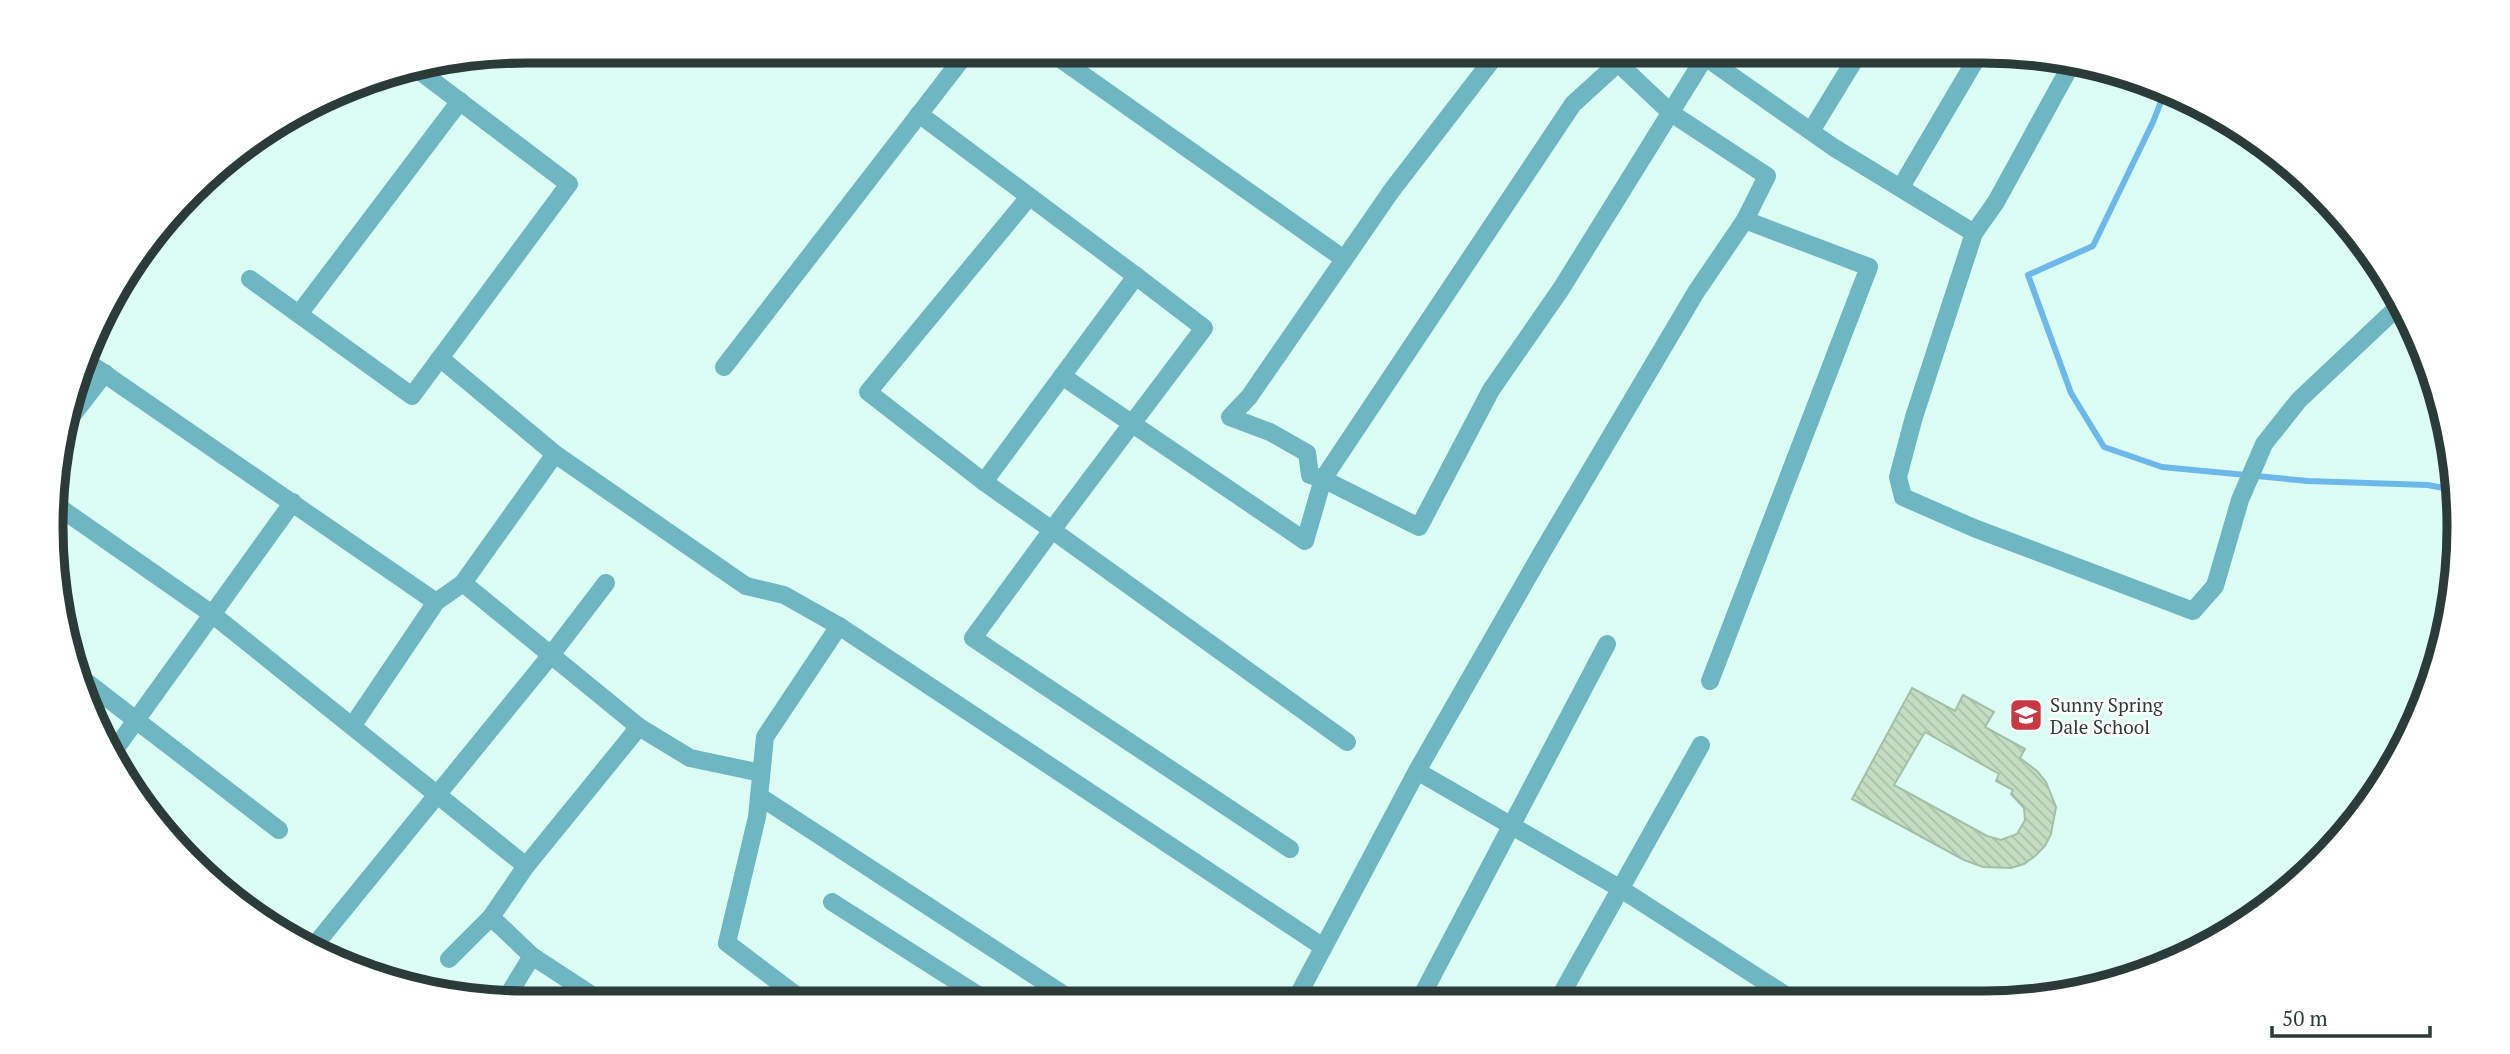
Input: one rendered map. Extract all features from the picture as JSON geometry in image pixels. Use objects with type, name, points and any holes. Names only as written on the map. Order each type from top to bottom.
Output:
[{"type":"street","points":[[724,367],[959,63]]},
{"type":"street","points":[[1066,63],[1344,259]]},
{"type":"street","points":[[1490,63],[1392,190],[1249,397],[1230,417],[1270,432],[1307,453],[1310,474],[1419,527],[1491,390],[1561,289],[1702,63]]},
{"type":"street","points":[[1062,376],[1305,541],[1323,479],[1573,104],[1616,63]]},
{"type":"street","points":[[1300,991],[1417,771],[1544,549],[1696,292],[1745,220],[1767,176],[1671,113],[1627,63]]},
{"type":"street","points":[[1720,63],[1811,131],[1974,233]]},
{"type":"street","points":[[1811,131],[1853,63]]},
{"type":"street","points":[[1901,187],[1974,63]]},
{"type":"street","points":[[2064,70],[1996,202],[1974,233],[1914,417],[1898,477],[1903,497],[1974,528],[2193,611],[2215,586],[2240,500],[2264,443],[2299,400],[2393,311]]},
{"type":"street","points":[[250,279],[412,396],[569,184],[425,75]]},
{"type":"street","points":[[299,314],[460,101]]},
{"type":"street","points":[[919,114],[1204,328],[973,638],[1290,849]]},
{"type":"street","points":[[1029,197],[867,392],[984,482],[1347,742]]},
{"type":"street","points":[[1710,681],[1869,267],[1745,220]]},
{"type":"street","points":[[984,482],[1136,276]]},
{"type":"street","points":[[440,358],[555,454],[746,586],[784,595],[839,626],[1323,947]]},
{"type":"street","points":[[92,365],[436,602]]},
{"type":"street","points":[[79,406],[105,373]]},
{"type":"street","points":[[353,725],[436,602],[463,583],[555,454]]},
{"type":"street","points":[[118,745],[293,502]]},
{"type":"street","points":[[64,510],[212,614],[526,866]]},
{"type":"street","points":[[463,583],[639,727],[690,758],[761,773]]},
{"type":"street","points":[[318,941],[551,655],[606,583]]},
{"type":"street","points":[[789,991],[727,943],[757,817],[765,737],[839,626]]},
{"type":"street","points":[[1424,991],[1608,644]]},
{"type":"street","points":[[91,686],[279,830]]},
{"type":"street","points":[[449,959],[491,917],[526,866],[639,727]]},
{"type":"street","points":[[1563,991],[1701,745]]},
{"type":"street","points":[[1417,771],[1621,889],[1779,991]]},
{"type":"street","points":[[759,796],[1058,991]]},
{"type":"street","points":[[832,902],[972,991]]},
{"type":"street","points":[[491,917],[532,956],[586,991]]},
{"type":"street","points":[[511,990],[532,956]]},
{"type":"building","points":[[1912,688],[1955,711],[1963,695],[1994,712],[1985,727],[2025,749],[2020,758],[2046,782],[2056,807],[2051,834],[2045,846],[2035,856],[2024,864],[2011,868],[1983,867],[1964,860],[1852,799]],"holes":[[[1925,732],[1999,774],[1996,781],[2013,790],[2011,794],[2024,808],[2025,820],[2017,834],[2001,840],[1987,836],[1894,785]]]},
{"type":"waterway","points":[[2162,99],[2093,246],[2028,275],[2071,393],[2104,447],[2162,467],[2308,481],[2428,485],[2445,488]]},
{"type":"place","name":"Sunny Spring Dale School","points":[[2026,715]]}]
